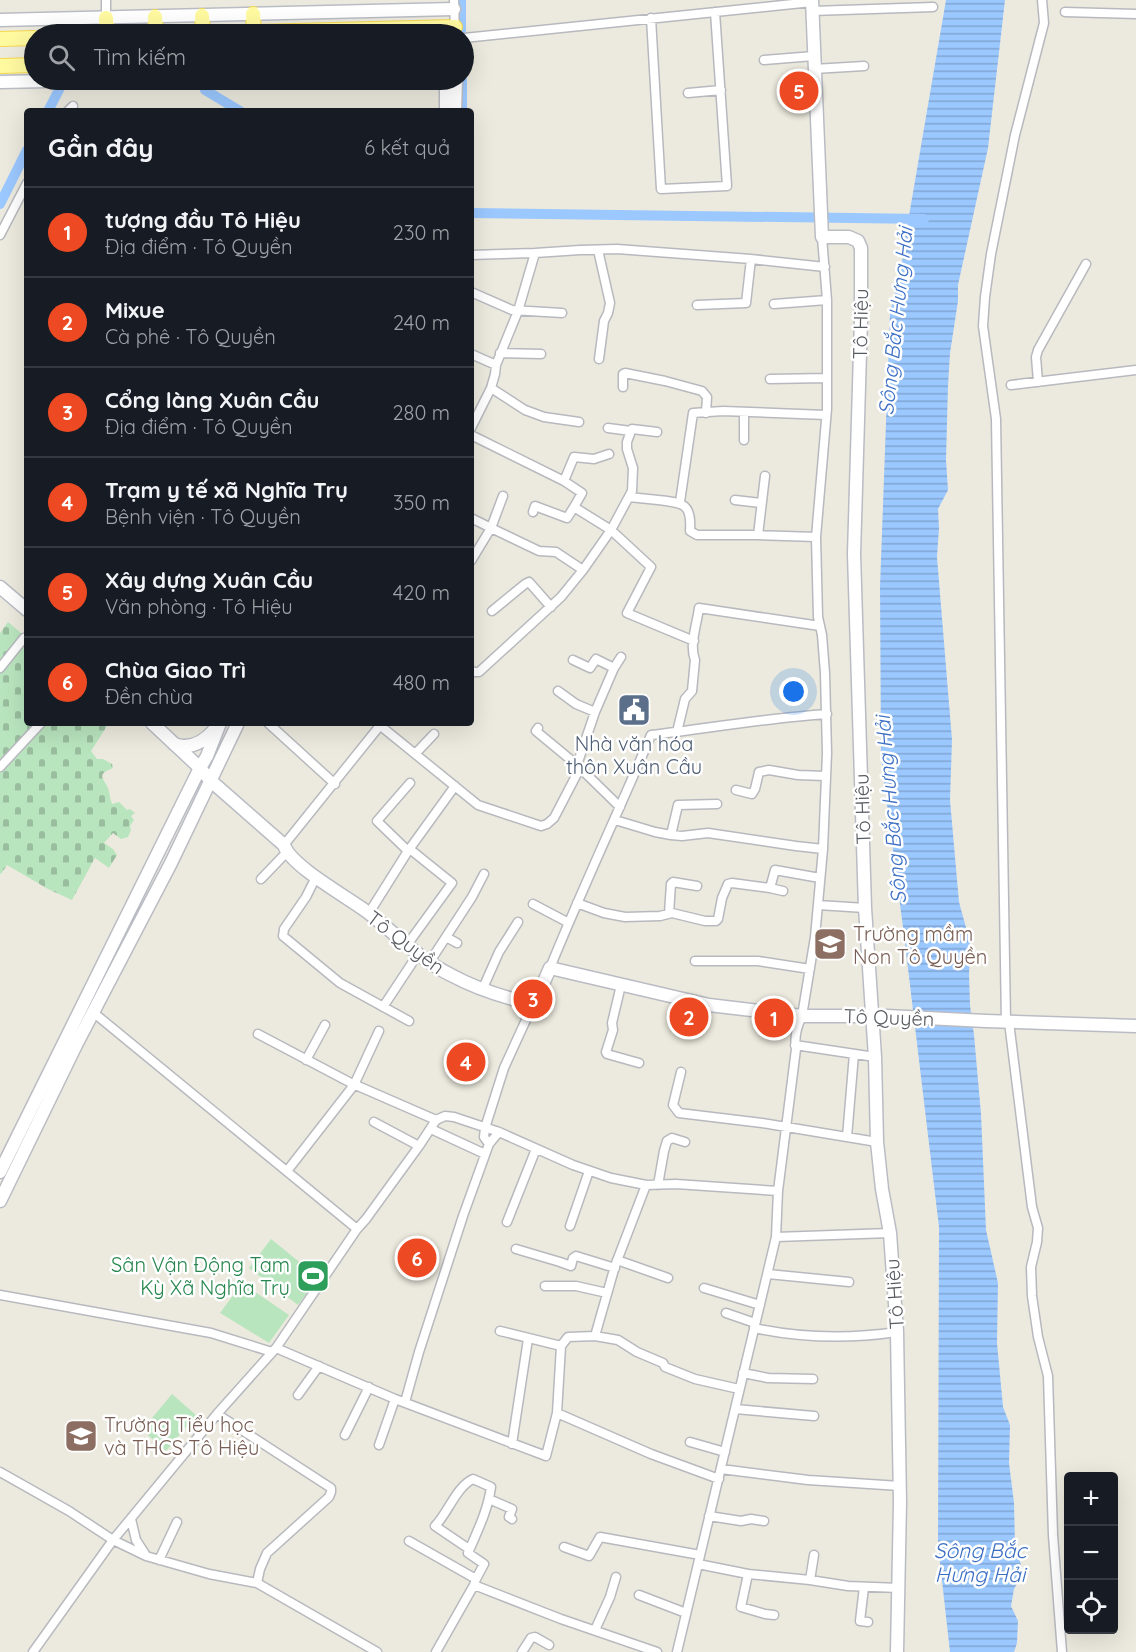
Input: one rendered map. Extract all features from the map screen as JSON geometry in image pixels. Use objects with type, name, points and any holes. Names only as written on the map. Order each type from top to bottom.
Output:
[{"type":"main road","points":[[812,4],[819,207],[822,233]]},
{"type":"main road","points":[[0,20],[46,14],[106,18],[155,17],[454,5]]},
{"type":"main road","points":[[253,14],[254,24]]},
{"type":"main road","points":[[202,15],[202,24]]},
{"type":"main road","points":[[155,17],[155,24]]},
{"type":"main road","points":[[106,18],[106,24]]},
{"type":"main road","points":[[0,39],[24,39]]},
{"type":"main road","points":[[0,66],[24,65]]},
{"type":"main road","points":[[0,82],[24,81]]},
{"type":"main road","points":[[446,90],[446,108]]},
{"type":"main road","points":[[455,108],[456,90]]},
{"type":"main road","name":"Tô Hiệu","points":[[822,233],[849,237],[858,241],[861,248],[854,554],[865,908],[878,1142],[882,1189],[890,1233],[897,1332],[900,1486],[897,1652]]},
{"type":"main road","points":[[0,587],[24,603]]},
{"type":"main road","name":"Tô Quyền","points":[[155,726],[211,781],[316,877],[369,913],[429,963],[451,976],[528,1004]]},
{"type":"main road","points":[[172,743],[186,747],[199,743],[218,726]]},
{"type":"main road","points":[[0,1172],[210,749],[219,726]]},
{"type":"main road","points":[[0,1201],[76,1045],[171,863],[237,726]]},
{"type":"main road","points":[[528,1004],[532,992],[543,984],[550,968]]},
{"type":"main road","name":"Tô Quyền","points":[[550,968],[709,1005],[802,1016],[887,1016],[1136,1026]]},
{"type":"main road","points":[[82,1004],[94,1013]]},
{"type":"street","points":[[106,0],[106,18]]},
{"type":"street","points":[[1042,0],[1044,23],[1015,135],[991,254],[983,326],[996,419],[1008,1022],[1032,1207],[1038,1228],[1031,1267],[1032,1296],[1038,1337],[1048,1376],[1053,1535],[1062,1652]]},
{"type":"street","points":[[474,32],[812,4],[933,7]]},
{"type":"street","points":[[454,5],[455,24]]},
{"type":"street","points":[[651,18],[661,189],[727,186],[715,12]]},
{"type":"street","points":[[1065,12],[1136,14]]},
{"type":"street","points":[[764,60],[814,56]]},
{"type":"street","points":[[814,69],[864,66]]},
{"type":"street","points":[[688,93],[721,90]]},
{"type":"street","points":[[0,235],[24,189]]},
{"type":"street","points":[[677,1652],[719,1479],[747,1349],[755,1326],[776,1237],[778,1191],[795,1045],[815,937],[823,849],[827,753],[824,663],[818,617],[816,537],[827,378],[827,300],[822,233]]},
{"type":"street","points":[[474,255],[617,249],[825,267]]},
{"type":"street","points":[[598,250],[610,303],[604,321],[599,359]]},
{"type":"street","points":[[474,422],[491,388],[496,365],[518,311],[535,253]]},
{"type":"street","points":[[697,305],[746,303],[751,259]]},
{"type":"street","points":[[1038,382],[1036,357],[1038,350],[1086,264]]},
{"type":"street","points":[[474,293],[512,310],[562,313]]},
{"type":"street","points":[[774,304],[827,300]]},
{"type":"street","points":[[500,353],[541,354]]},
{"type":"street","points":[[474,355],[496,365]]},
{"type":"street","points":[[1011,385],[1136,370]]},
{"type":"street","points":[[624,387],[623,374],[625,373],[702,391],[707,397],[706,413]]},
{"type":"street","points":[[770,379],[827,378]]},
{"type":"street","points":[[491,388],[525,410],[544,417],[579,422]]},
{"type":"street","points":[[680,502],[693,413],[723,411],[826,415]]},
{"type":"street","points":[[744,412],[744,440]]},
{"type":"street","points":[[608,428],[657,432]]},
{"type":"street","points":[[474,672],[479,672],[551,607],[572,585],[611,530],[629,497],[633,483],[633,468],[627,449],[631,431]]},
{"type":"street","points":[[474,436],[564,481],[582,493],[567,518],[535,506],[533,512]]},
{"type":"street","points":[[564,481],[574,457],[594,459],[609,454]]},
{"type":"street","points":[[758,535],[765,476]]},
{"type":"street","points":[[474,556],[491,528],[502,495]]},
{"type":"street","points":[[629,497],[680,502],[688,510],[691,521],[690,531],[693,534],[816,537]]},
{"type":"street","points":[[735,500],[761,503]]},
{"type":"street","points":[[574,507],[611,530],[651,567],[627,613],[694,641]]},
{"type":"street","points":[[474,520],[540,551],[556,552],[583,570]]},
{"type":"street","points":[[492,611],[529,582],[551,607]]},
{"type":"street","points":[[677,732],[685,699],[692,692],[696,660],[694,641],[699,608],[820,626]]},
{"type":"street","points":[[0,668],[24,638]]},
{"type":"street","points":[[382,726],[478,805],[541,826],[554,818],[579,766],[595,712],[621,657]]},
{"type":"street","points":[[573,660],[590,668],[597,659],[614,668]]},
{"type":"street","points":[[558,691],[576,704],[595,712]]},
{"type":"street","points":[[550,968],[651,735],[767,719],[827,714]]},
{"type":"street","points":[[0,767],[38,726]]},
{"type":"street","points":[[271,726],[335,784]]},
{"type":"street","points":[[261,879],[378,726]]},
{"type":"street","points":[[538,728],[536,731],[579,766],[620,807]]},
{"type":"street","points":[[416,753],[434,734]]},
{"type":"street","points":[[736,790],[752,794],[759,772],[769,770],[798,776],[825,776]]},
{"type":"street","points":[[407,945],[452,884],[375,823],[410,783]]},
{"type":"street","points":[[369,913],[455,786]]},
{"type":"street","points":[[671,835],[678,805],[717,804]]},
{"type":"street","points":[[615,820],[671,835],[682,836],[708,832],[823,849]]},
{"type":"street","points":[[770,888],[775,870],[820,878]]},
{"type":"street","points":[[429,963],[472,897],[484,874]]},
{"type":"street","points":[[316,877],[306,897],[284,929],[283,936],[340,982],[409,1021]]},
{"type":"street","points":[[669,913],[673,882],[697,886]]},
{"type":"street","points":[[577,903],[604,913],[625,917],[676,913],[705,921],[716,921],[728,884],[783,891]]},
{"type":"street","points":[[533,904],[569,923]]},
{"type":"street","points":[[818,904],[865,908]]},
{"type":"street","points":[[483,988],[495,959],[518,922]]},
{"type":"street","points":[[446,937],[456,943]]},
{"type":"street","points":[[383,1007],[418,954]]},
{"type":"street","points":[[696,961],[758,961],[810,969]]},
{"type":"street","points":[[621,985],[612,1023],[613,1030],[606,1052],[639,1063]]},
{"type":"street","points":[[489,1144],[484,1137],[484,1128],[528,1004]]},
{"type":"street","points":[[94,1013],[357,1229]]},
{"type":"street","points":[[306,1060],[326,1025]]},
{"type":"street","points":[[287,1171],[354,1085],[379,1031]]},
{"type":"street","points":[[258,1034],[354,1085],[436,1120]]},
{"type":"street","points":[[795,1045],[875,1057]]},
{"type":"street","points":[[847,1137],[854,1054]]},
{"type":"street","points":[[681,1072],[673,1105],[679,1113],[878,1142]]},
{"type":"street","points":[[33,1652],[113,1540],[212,1418],[274,1350],[357,1229],[436,1120],[445,1116],[454,1117],[499,1132],[589,1171],[611,1178],[646,1185],[676,1184],[778,1191]]},
{"type":"street","points":[[374,1122],[419,1146]]},
{"type":"street","points":[[431,1129],[485,1154]]},
{"type":"street","points":[[405,1402],[463,1216],[489,1144],[499,1132]]},
{"type":"street","points":[[658,1185],[667,1141],[672,1138],[685,1142]]},
{"type":"street","points":[[507,1222],[536,1149]]},
{"type":"street","points":[[570,1226],[589,1171]]},
{"type":"street","points":[[594,1336],[616,1264],[646,1185]]},
{"type":"street","points":[[776,1237],[890,1233]]},
{"type":"street","points":[[516,1249],[571,1266],[576,1256],[668,1278]]},
{"type":"street","points":[[768,1274],[849,1282]]},
{"type":"street","points":[[545,1286],[576,1286],[607,1293]]},
{"type":"street","points":[[704,1288],[760,1305]]},
{"type":"street","points":[[0,1294],[211,1333],[274,1350],[546,1456],[557,1413],[561,1346],[568,1337],[594,1336],[618,1340],[637,1352],[663,1363],[665,1367],[695,1379],[739,1389]]},
{"type":"street","points":[[726,1313],[755,1326],[783,1334],[844,1336],[897,1332]]},
{"type":"street","points":[[500,1331],[561,1346]]},
{"type":"street","points":[[512,1444],[528,1339]]},
{"type":"street","points":[[298,1395],[319,1366]]},
{"type":"street","points":[[743,1373],[768,1378],[813,1379]]},
{"type":"street","points":[[345,1434],[369,1387]]},
{"type":"street","points":[[379,1445],[395,1399]]},
{"type":"street","points":[[735,1409],[814,1416]]},
{"type":"street","points":[[557,1413],[651,1454],[719,1479]]},
{"type":"street","points":[[212,1418],[331,1488],[329,1497],[267,1553],[257,1583]]},
{"type":"street","points":[[690,1442],[725,1452]]},
{"type":"street","points":[[721,1469],[808,1480],[900,1486]]},
{"type":"street","points":[[0,1472],[69,1511],[113,1540],[148,1557],[209,1574],[257,1583],[377,1652]]},
{"type":"street","points":[[436,1652],[484,1564],[468,1553],[489,1499],[491,1487],[473,1479],[468,1481],[435,1526],[469,1550]]},
{"type":"street","points":[[489,1499],[512,1509],[509,1517],[512,1519]]},
{"type":"street","points":[[709,1516],[741,1521],[751,1519],[765,1521]]},
{"type":"street","points":[[131,1519],[140,1547],[148,1557]]},
{"type":"street","points":[[159,1560],[177,1522]]},
{"type":"street","points":[[564,1547],[589,1556],[600,1537],[699,1560],[747,1574],[864,1587],[899,1588]]},
{"type":"street","points":[[409,1541],[475,1582],[561,1619],[657,1652]]},
{"type":"street","points":[[810,1580],[814,1555]]},
{"type":"street","points":[[747,1574],[741,1607],[774,1615]]},
{"type":"street","points":[[595,1630],[616,1577]]},
{"type":"street","points":[[864,1587],[860,1621],[868,1622]]},
{"type":"street","points":[[639,1595],[686,1613]]},
{"type":"street","points":[[522,1652],[531,1638],[535,1637],[549,1645]]},
{"type":"green space","points":[[8,622],[24,635],[24,726],[107,726],[91,751],[97,759],[103,759],[112,764],[113,768],[102,776],[112,804],[119,802],[127,810],[130,809],[135,813],[131,816],[134,820],[128,837],[121,839],[113,833],[104,843],[117,855],[109,868],[95,858],[72,900],[7,865],[0,873],[0,633]]},
{"type":"green space","points":[[271,1239],[318,1277],[298,1305],[249,1268]]},
{"type":"green space","points":[[242,1283],[289,1315],[269,1343],[220,1313]]},
{"type":"green space","points":[[172,1394],[196,1415],[166,1451],[142,1430]]},
{"type":"water","name":"Sông Bắc Hưng Hải","points":[[946,0],[1005,0],[988,148],[958,285],[948,386],[946,460],[948,490],[938,509],[937,557],[952,740],[950,800],[959,902],[971,946],[970,1005],[981,1114],[986,1230],[998,1283],[997,1343],[1003,1407],[1010,1425],[1009,1463],[1014,1503],[1015,1544],[1023,1572],[1014,1589],[1011,1606],[1018,1621],[1017,1643],[1014,1652],[950,1652],[938,1545],[939,1227],[881,758],[880,587],[890,313],[902,263]]},
{"type":"waterway","points":[[461,0],[461,24]]},
{"type":"waterway","points":[[50,108],[59,90]]},
{"type":"waterway","points":[[205,90],[235,108]]},
{"type":"waterway","points":[[462,90],[462,108]]},
{"type":"waterway","points":[[0,204],[24,156]]},
{"type":"waterway","points":[[474,213],[924,219]]},
{"type":"place","name":"Xây dựng Xuân Cầu","points":[[799,91]]},
{"type":"place","name":"Nhà văn hóa thôn Xuân Cầu","points":[[634,710]]},
{"type":"place","name":"Trường mầm Non Tô Quyền","points":[[830,944]]},
{"type":"place","name":"Cổng làng Xuân Cầu","points":[[533,999]]},
{"type":"place","name":"Mixue","points":[[689,1017]]},
{"type":"place","name":"tượng đầu Tô Hiệu","points":[[774,1018]]},
{"type":"place","name":"Trạm y tế xã Nghĩa Trụ","points":[[466,1062]]},
{"type":"place","name":"Chùa Giao Trì","points":[[417,1258]]},
{"type":"place","name":"Sân Vận Động Tam Kỳ Xã Nghĩa Trụ","points":[[313,1276]]},
{"type":"place","name":"Trường Tiểu học và THCS Tô Hiệu","points":[[81,1436]]}]
